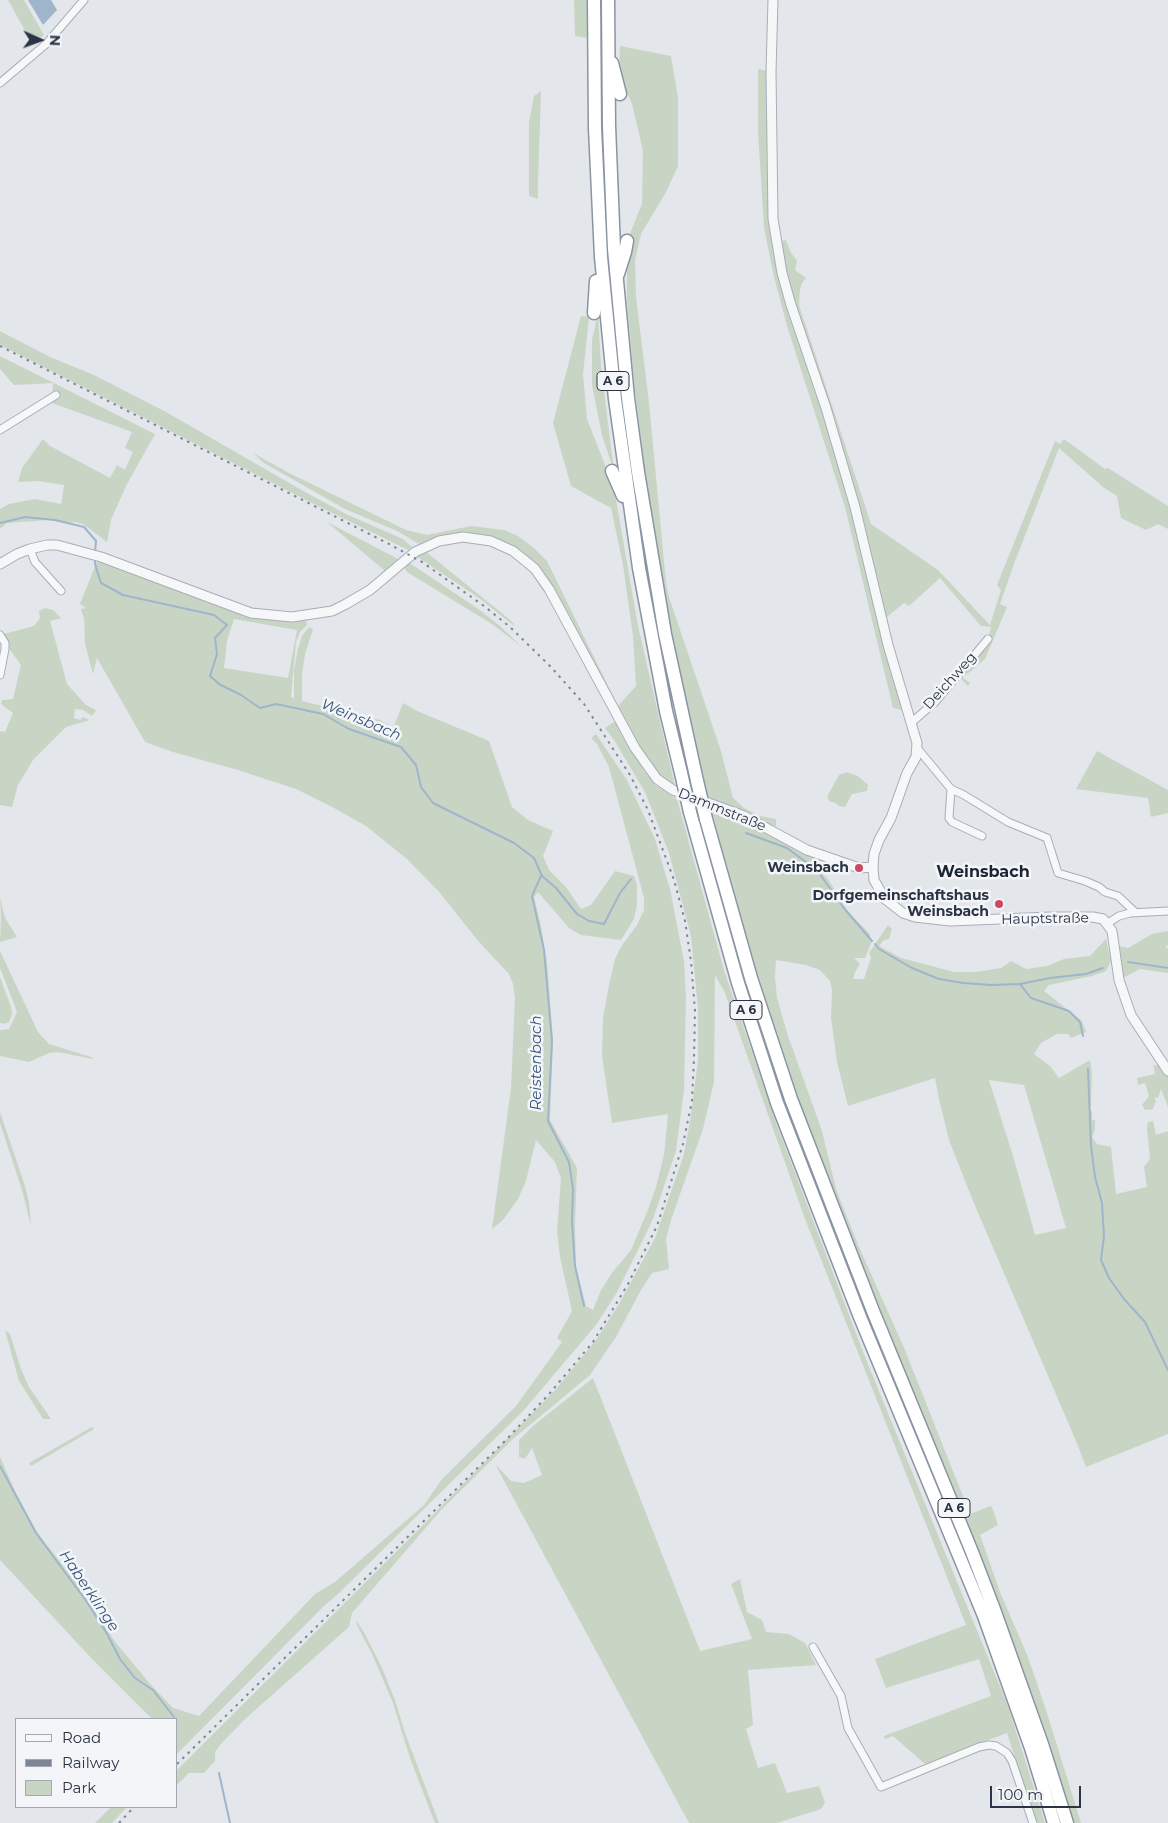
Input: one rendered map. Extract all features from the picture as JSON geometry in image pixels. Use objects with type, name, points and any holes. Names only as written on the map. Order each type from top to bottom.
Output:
[{"type":"highway","name":"A 6","points":[[594,0],[595,128],[601,257],[615,399],[628,504],[655,656],[690,812],[738,983],[777,1103],[856,1309],[984,1616],[1031,1748],[1054,1823]]},
{"type":"highway","name":"A 6","points":[[608,0],[607,54],[616,281],[638,472],[665,634],[706,819],[748,969],[791,1099],[869,1303],[962,1526],[995,1612],[1039,1735],[1067,1823]]},
{"type":"highway","points":[[607,54],[614,67],[620,94]]},
{"type":"highway","points":[[616,281],[626,252],[627,240]]},
{"type":"highway","points":[[594,313],[596,278],[601,257]]},
{"type":"highway","points":[[612,470],[628,504]]},
{"type":"street","points":[[0,83],[46,44],[84,0]]},
{"type":"street","points":[[773,0],[771,72],[773,219],[782,273],[791,306],[826,408],[855,508],[888,645],[910,723],[918,743],[918,749],[951,789],[1008,822],[1047,838],[1058,873],[1085,881],[1105,892],[1118,896],[1135,912]]},
{"type":"street","points":[[0,430],[56,395]]},
{"type":"street","name":"Dammstraße","points":[[0,564],[30,549],[46,545],[57,545],[89,552],[251,613],[292,617],[332,612],[370,590],[415,552],[439,541],[463,537],[490,541],[513,550],[538,574],[549,589],[635,748],[652,774],[663,784],[672,790],[744,816],[807,850],[859,868],[873,868]]},
{"type":"street","points":[[30,549],[35,562],[61,591]]},
{"type":"street","points":[[0,635],[5,649],[0,676]]},
{"type":"street","name":"Deichweg","points":[[910,723],[936,701],[988,639]]},
{"type":"street","name":"Hauptstraße","points":[[918,749],[891,818],[874,854],[874,880],[885,899],[903,913],[915,917],[950,921],[1051,916],[1103,919],[1112,931],[1119,980],[1131,1015],[1168,1072]]},
{"type":"street","points":[[951,789],[949,818],[952,822],[982,836]]},
{"type":"street","points":[[1108,924],[1119,916],[1135,912],[1168,911]]},
{"type":"street","points":[[813,1647],[841,1696],[848,1728],[881,1787],[979,1747],[996,1746],[1007,1753],[1012,1760],[1033,1823]]},
{"type":"green space","points":[[8,0],[24,0],[44,35],[33,45]]},
{"type":"green space","points":[[574,0],[588,0],[587,38],[575,36]]},
{"type":"green space","points":[[620,46],[671,56],[678,98],[678,166],[666,192],[641,234],[635,260],[636,297],[649,403],[666,583],[669,597],[721,751],[733,798],[744,808],[760,816],[776,819],[776,826],[768,825],[708,798],[700,774],[674,656],[645,479],[634,383],[627,300],[627,241],[642,204],[643,151],[632,104],[619,73]]},
{"type":"green space","points":[[758,69],[771,72],[777,242],[786,240],[790,251],[797,261],[795,270],[806,278],[800,290],[799,305],[871,524],[938,570],[990,625],[1001,590],[997,585],[1055,441],[1060,444],[1064,439],[1105,469],[1108,468],[1168,506],[1168,529],[1158,524],[1146,530],[1121,518],[1117,496],[1103,487],[1059,448],[1014,564],[1000,604],[1007,607],[985,659],[962,677],[970,683],[968,686],[957,675],[988,639],[991,627],[981,626],[940,578],[909,606],[904,603],[882,621],[907,711],[893,708],[845,507],[787,326],[774,277],[764,228],[758,132]]},
{"type":"green space","points":[[541,91],[538,199],[529,196],[529,123],[534,96]]},
{"type":"green space","points":[[598,313],[601,367],[614,471],[602,435],[592,385],[592,340]]},
{"type":"green space","points":[[581,316],[589,317],[583,374],[587,419],[614,488],[638,626],[675,786],[656,774],[641,752],[569,619],[514,547],[446,535],[421,545],[397,531],[345,509],[264,463],[253,453],[289,473],[406,530],[427,535],[471,526],[504,530],[518,536],[547,561],[618,706],[636,686],[633,636],[623,565],[611,508],[571,486],[553,423]]},
{"type":"green space","points":[[0,331],[50,357],[94,375],[166,412],[305,492],[348,515],[403,539],[412,547],[408,550],[322,508],[4,347],[0,344]]},
{"type":"green space","points":[[0,356],[155,434],[126,486],[111,520],[107,542],[83,524],[76,522],[66,523],[48,520],[7,523],[0,529],[0,509],[9,504],[35,499],[61,504],[64,485],[38,481],[18,482],[22,468],[43,439],[50,446],[110,478],[117,465],[125,470],[133,452],[125,448],[132,432],[52,403],[53,383],[14,385],[0,369]]},
{"type":"green space","points":[[327,522],[400,560],[378,580],[342,604],[321,610],[346,599],[377,579],[384,570]]},
{"type":"green space","points":[[425,551],[509,619],[514,624],[416,556]]},
{"type":"green space","points":[[98,559],[230,610],[246,614],[306,619],[307,625],[300,632],[296,642],[291,697],[294,698],[294,670],[298,649],[302,636],[309,627],[313,629],[305,654],[302,674],[302,701],[380,720],[393,728],[403,703],[415,710],[489,741],[512,807],[528,820],[553,831],[543,856],[549,870],[566,887],[581,909],[591,905],[615,871],[634,876],[637,885],[637,905],[634,919],[621,940],[581,935],[569,928],[538,892],[534,897],[547,962],[553,1040],[550,1120],[577,1168],[576,1267],[586,1306],[593,1310],[601,1290],[631,1250],[647,1212],[664,1155],[668,1114],[612,1123],[602,1056],[603,1018],[615,959],[637,925],[644,910],[644,898],[609,767],[597,744],[591,738],[596,734],[627,780],[655,839],[670,889],[684,961],[686,997],[684,1090],[676,1151],[653,1219],[616,1294],[596,1325],[524,1410],[324,1606],[178,1753],[178,1718],[151,1718],[93,1660],[0,1560],[0,1457],[15,1491],[37,1532],[75,1581],[116,1643],[173,1708],[199,1716],[315,1594],[335,1582],[424,1505],[442,1479],[516,1406],[562,1342],[557,1338],[572,1311],[560,1257],[557,1231],[561,1178],[555,1162],[536,1140],[526,1181],[518,1199],[503,1220],[492,1229],[511,1088],[515,998],[509,974],[479,942],[440,893],[407,859],[366,826],[296,789],[145,742],[97,658],[93,674],[85,644],[84,619],[81,609],[86,608],[80,604]],"holes":[[[234,619],[297,630],[288,678],[224,668],[227,641]]]},
{"type":"green space","points":[[408,562],[477,608],[522,647],[492,624],[407,572],[403,566]]},
{"type":"green space","points":[[45,608],[53,610],[61,618],[50,621],[67,684],[86,705],[96,710],[92,716],[83,710],[75,709],[74,718],[81,720],[82,717],[90,720],[66,727],[33,760],[18,785],[12,807],[0,805],[0,731],[5,732],[13,713],[1,704],[2,700],[13,699],[21,665],[8,647],[4,634],[34,626],[40,618],[39,611]]},
{"type":"green space","points":[[617,720],[643,770],[655,785],[677,799],[724,970],[778,1128],[865,1357],[1008,1706],[1045,1823],[1036,1823],[1007,1733],[925,1764],[893,1736],[885,1739],[884,1736],[991,1696],[979,1659],[886,1688],[875,1659],[966,1625],[805,1219],[725,993],[715,975],[714,1082],[703,1129],[666,1239],[669,1269],[652,1273],[616,1337],[590,1375],[513,1439],[442,1509],[352,1613],[349,1627],[245,1719],[220,1745],[215,1752],[215,1761],[204,1773],[189,1773],[178,1784],[178,1769],[421,1527],[556,1389],[596,1340],[619,1304],[655,1238],[684,1154],[698,1060],[698,1009],[691,936],[669,853],[645,792],[605,728]]},
{"type":"green space","points":[[1097,751],[1168,790],[1168,813],[1151,817],[1148,798],[1076,789]]},
{"type":"green space","points":[[847,772],[858,776],[868,785],[867,791],[852,794],[845,807],[830,802],[827,797],[839,775]]},
{"type":"green space","points":[[712,812],[747,827],[752,824],[815,855],[812,864],[828,879],[848,912],[870,934],[870,941],[872,941],[865,958],[854,958],[860,964],[853,979],[864,979],[871,958],[869,953],[888,925],[892,929],[889,939],[884,940],[879,946],[901,958],[954,972],[976,972],[1001,968],[1011,961],[1026,969],[1047,966],[1064,959],[1090,956],[1106,939],[1111,961],[1106,971],[1092,976],[1049,985],[1044,991],[1082,1021],[1086,1032],[1071,1038],[1068,1034],[1057,1034],[1041,1043],[1034,1054],[1050,1066],[1059,1078],[1090,1060],[1092,1074],[1091,1105],[1088,1113],[1092,1110],[1092,1120],[1095,1120],[1095,1130],[1092,1137],[1097,1144],[1111,1147],[1116,1194],[1147,1187],[1144,1167],[1150,1159],[1148,1122],[1153,1121],[1156,1135],[1168,1131],[1168,1434],[1086,1467],[949,1140],[935,1078],[848,1106],[837,1062],[831,1018],[832,990],[830,981],[820,970],[806,965],[776,960],[775,977],[777,998],[788,1036],[822,1131],[836,1189],[859,1247],[905,1350],[970,1514],[991,1506],[993,1510],[998,1525],[980,1535],[1000,1592],[1028,1657],[1081,1823],[1074,1823],[1048,1738],[995,1594],[811,1137],[748,945]],"holes":[[[989,1080],[1024,1085],[1066,1228],[1035,1235]]]},
{"type":"green space","points":[[0,897],[5,918],[17,937],[0,942],[1,917]]},
{"type":"green space","points":[[1168,931],[1168,945],[1165,947],[1168,948],[1168,973],[1140,969],[1119,980],[1114,945],[1128,948],[1152,934]]},
{"type":"green space","points":[[0,951],[38,1032],[49,1044],[93,1059],[58,1052],[49,1053],[29,1062],[0,1056],[0,1030],[9,1029],[17,1012],[0,968]]},
{"type":"green space","points":[[0,977],[12,1015],[9,1022],[4,1024],[0,1023]]},
{"type":"green space","points":[[1163,1064],[1168,1071],[1168,1107],[1161,1089],[1158,1098],[1154,1097],[1156,1101],[1153,1109],[1145,1110],[1142,1105],[1149,1096],[1145,1083],[1138,1085],[1137,1078],[1155,1074],[1154,1067],[1152,1066]]},
{"type":"green space","points":[[0,1112],[25,1186],[29,1202],[31,1226],[22,1190],[0,1123]]},
{"type":"green space","points":[[5,1330],[10,1334],[29,1387],[51,1419],[43,1419],[19,1381]]},
{"type":"green space","points":[[593,1378],[700,1651],[752,1639],[731,1584],[740,1579],[747,1612],[762,1620],[766,1632],[789,1634],[805,1643],[816,1665],[748,1670],[753,1725],[746,1729],[758,1768],[775,1763],[787,1793],[819,1786],[825,1803],[821,1809],[777,1823],[689,1823],[495,1464],[511,1481],[524,1483],[542,1475],[532,1448],[525,1459],[519,1457],[519,1440],[533,1426]]},
{"type":"green space","points":[[92,1427],[94,1429],[31,1466],[29,1463]]},
{"type":"green space","points":[[356,1620],[382,1668],[439,1823],[435,1823],[410,1758],[393,1703]]},
{"type":"green space","points":[[110,1808],[126,1808],[112,1823],[95,1823]]},
{"type":"water","points":[[28,0],[51,0],[57,10],[43,25]]},
{"type":"waterway","name":"Weinsbach","points":[[0,523],[25,517],[55,520],[84,527],[96,541],[95,553]]},
{"type":"waterway","name":"Weinsbach","points":[[95,558],[101,583],[123,595],[214,615],[227,625],[215,638],[217,654],[210,676],[219,684],[241,695],[260,708],[276,704],[323,714],[349,729],[401,747],[416,765],[421,787],[433,803],[514,843],[534,858],[542,876],[556,888],[577,914],[589,921],[604,924],[620,893],[631,879]]},
{"type":"waterway","name":"Weinsbach","points":[[746,833],[787,848],[817,870],[843,907],[872,941]]},
{"type":"waterway","name":"Reistenbach","points":[[541,876],[532,896],[544,950],[552,1041],[548,1121],[569,1162],[573,1189],[572,1222],[575,1266],[584,1306]]},
{"type":"waterway","name":"Weinsbach","points":[[875,944],[879,949],[912,968],[939,979],[963,983],[991,985],[1020,984],[1086,974],[1103,968]]},
{"type":"waterway","name":"Weinsbach","points":[[1128,962],[1168,968]]},
{"type":"waterway","points":[[1020,984],[1031,998],[1069,1011],[1080,1022],[1083,1036]]},
{"type":"waterway","points":[[1088,1069],[1091,1146],[1095,1177],[1102,1203],[1104,1236],[1101,1260],[1109,1278],[1124,1299],[1145,1322],[1168,1370]]},
{"type":"waterway","name":"Haberklinge","points":[[0,1466],[36,1533],[87,1602],[120,1659],[135,1678],[153,1690],[174,1717]]},
{"type":"waterway","name":"Haberklinge","points":[[219,1773],[230,1823]]},
{"type":"railway","points":[[0,346],[422,562],[510,627],[551,667],[584,704],[630,775],[648,810],[674,880],[685,921],[691,961],[695,1011],[694,1058],[692,1101],[683,1144],[657,1226],[628,1284],[593,1342],[550,1393],[505,1441],[178,1763]]},
{"type":"railway","points":[[119,1823],[133,1808]]},
{"type":"place","name":"Weinsbach","points":[[859,868]]},
{"type":"place","name":"Dorfgemeinschaftshaus Weinsbach","points":[[999,904]]},
{"type":"district","name":"Weinsbach","points":[[983,872]]}]
